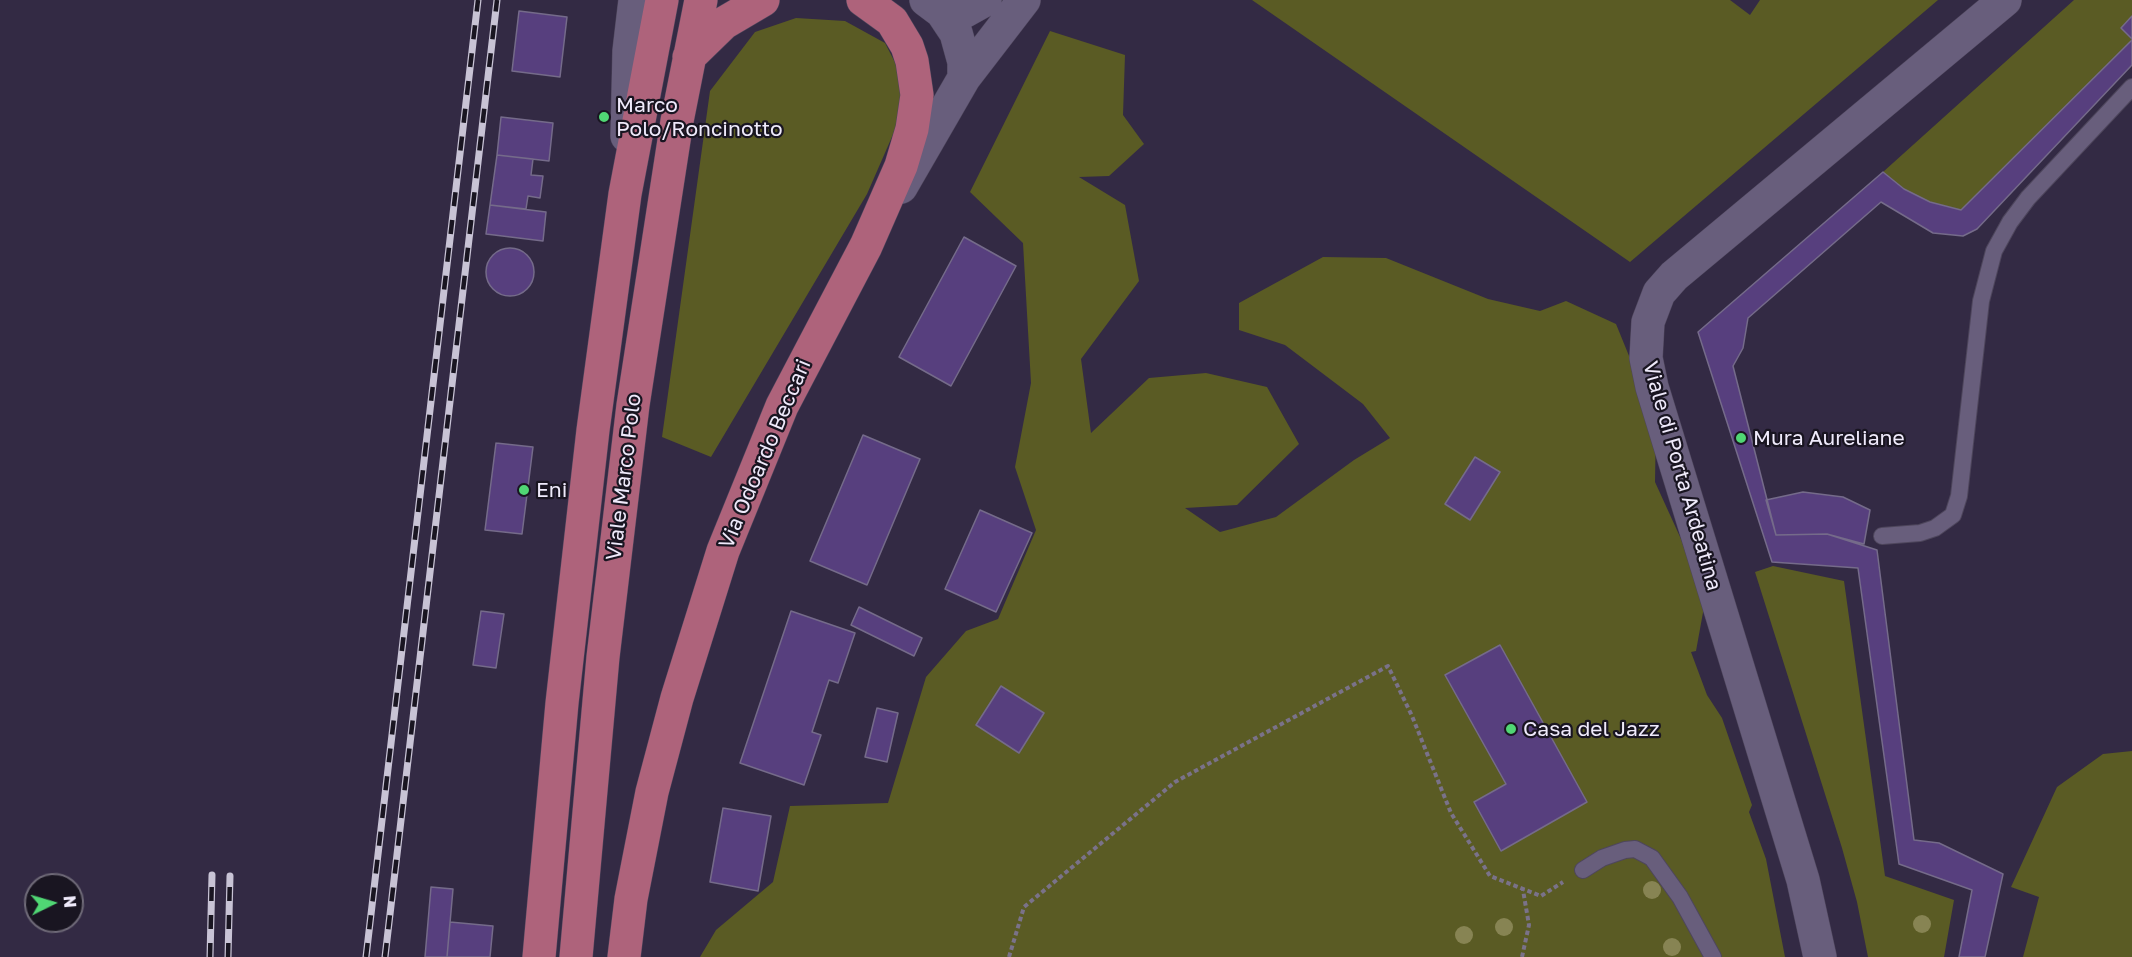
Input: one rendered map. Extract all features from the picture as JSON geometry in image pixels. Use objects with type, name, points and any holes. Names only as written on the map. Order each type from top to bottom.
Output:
[{"type":"main road","name":"Viale Marco Polo","points":[[539,957],[569,638],[626,194],[662,0]]},
{"type":"main road","name":"Viale Marco Polo","points":[[576,957],[616,537],[650,287],[689,57],[701,0]]},
{"type":"main road","points":[[689,57],[724,23],[763,0]]},
{"type":"main road","points":[[863,0],[882,12],[899,30],[912,61],[917,95],[914,120],[904,157],[866,246]]},
{"type":"main road","name":"Via Odoardo Beccari","points":[[624,957],[640,846],[659,761],[723,551],[782,406],[866,246]]},
{"type":"street","name":"Viale Marco Polo","points":[[626,194],[629,51],[635,0]]},
{"type":"street","points":[[964,78],[960,48],[937,10],[985,0]]},
{"type":"street","name":"Via Odoardo Beccari","points":[[866,246],[964,78],[1024,0]]},
{"type":"street","name":"Viale di Porta Ardeatina","points":[[1820,957],[1803,880],[1652,387],[1646,358],[1648,322],[1659,293],[1674,276],[2005,0]]},
{"type":"lane","points":[[1882,536],[1920,533],[1935,528],[1953,515],[1959,496],[1981,301],[1994,251],[2028,198],[2132,87]]},
{"type":"lane","points":[[1583,870],[1602,858],[1625,850],[1635,849],[1652,858],[1690,914],[1713,957]]},
{"type":"path","points":[[1009,957],[1024,907],[1175,782],[1388,666],[1412,716],[1451,813],[1490,876],[1541,896],[1583,870]]},
{"type":"path","points":[[1522,957],[1529,925],[1523,889]]},
{"type":"shaded area","points":[[1252,0],[1730,0],[1750,15],[1760,0],[1938,0],[1630,262]]},
{"type":"shaded area","points":[[2074,0],[2132,0],[2132,16],[2121,28],[2132,40],[1961,210],[1930,202],[1904,189],[1883,172]]},
{"type":"shaded area","points":[[796,18],[845,21],[885,43],[902,76],[905,107],[867,194],[711,457],[662,437],[710,91],[755,32]]},
{"type":"shaded area","points":[[1050,31],[1125,55],[1123,115],[1144,144],[1109,176],[1079,177],[1125,205],[1139,281],[1081,359],[1091,433],[1149,378],[1206,373],[1267,387],[1299,444],[1237,505],[1185,508],[1220,532],[1276,517],[1354,460],[1390,438],[1363,404],[1285,345],[1239,330],[1239,303],[1323,257],[1386,258],[1488,299],[1540,311],[1566,301],[1616,324],[1656,422],[1655,482],[1681,539],[1704,607],[1696,651],[1691,652],[1707,695],[1722,718],[1752,805],[1749,812],[1766,859],[1785,957],[700,957],[716,930],[773,882],[790,806],[888,803],[926,677],[966,631],[998,619],[1036,530],[1015,467],[1031,383],[1023,243],[970,192]]},
{"type":"shaded area","points":[[1773,566],[1844,581],[1885,876],[1954,900],[1944,957],[1868,957],[1857,902],[1842,848],[1755,572]]},
{"type":"shaded area","points":[[2132,751],[2132,957],[2023,957],[2039,897],[2011,887],[2057,787],[2103,754]]},
{"type":"building","points":[[519,11],[567,17],[560,77],[512,71]]},
{"type":"building","points":[[2132,16],[2132,39],[2121,28]]},
{"type":"building","name":"Mura Aureliane","points":[[2132,40],[2132,65],[1977,229],[1963,236],[1933,233],[1881,202],[1748,318],[1743,348],[1733,366],[1776,535],[1827,534],[1877,550],[1914,840],[1939,843],[2003,874],[1985,957],[1959,957],[1972,890],[1899,864],[1858,568],[1772,562],[1698,332],[1883,172],[1904,189],[1930,202],[1961,210]]},
{"type":"building","points":[[501,117],[553,123],[549,161],[497,155]]},
{"type":"building","points":[[497,155],[533,159],[531,175],[543,176],[540,198],[528,196],[526,209],[490,205]]},
{"type":"building","points":[[490,205],[546,212],[543,241],[486,234]]},
{"type":"building","points":[[964,237],[1016,266],[951,386],[899,357]]},
{"type":"building","points":[[505,248],[515,248],[527,255],[534,267],[534,277],[527,289],[515,296],[505,296],[490,285],[486,277],[486,267],[497,252]]},
{"type":"building","points":[[863,435],[920,459],[867,585],[810,561]]},
{"type":"building","points":[[496,443],[533,447],[522,534],[485,530]]},
{"type":"building","points":[[1475,457],[1500,472],[1470,520],[1445,504]]},
{"type":"building","points":[[1803,492],[1843,497],[1870,510],[1864,544],[1827,534],[1776,535],[1766,500]]},
{"type":"building","points":[[980,510],[1032,533],[996,612],[945,589]]},
{"type":"building","points":[[859,607],[922,638],[914,656],[851,625]]},
{"type":"building","points":[[481,611],[504,614],[496,668],[473,665]]},
{"type":"building","points":[[791,611],[855,633],[838,683],[829,680],[812,732],[821,735],[804,785],[740,763]]},
{"type":"building","name":"Casa del Jazz","points":[[1500,645],[1587,802],[1501,851],[1474,802],[1506,784],[1445,675]]},
{"type":"building","points":[[1001,686],[1044,713],[1019,753],[976,725]]},
{"type":"building","points":[[877,708],[898,713],[887,762],[865,757]]},
{"type":"building","points":[[723,808],[771,816],[758,891],[710,882]]},
{"type":"building","points":[[431,887],[453,889],[447,957],[425,957]]},
{"type":"building","points":[[450,922],[493,926],[490,957],[447,957]]},
{"type":"railway","points":[[366,957],[478,0]]},
{"type":"railway","points":[[385,957],[497,0]]},
{"type":"railway","points":[[210,957],[212,875]]},
{"type":"railway","points":[[228,957],[230,876]]},
{"type":"place","name":"Marco Polo/Roncinotto","points":[[604,117]]},
{"type":"place","name":"Mura Aureliane","points":[[1741,438]]},
{"type":"place","name":"Eni","points":[[524,490]]},
{"type":"place","name":"Casa del Jazz","points":[[1511,729]]}]
